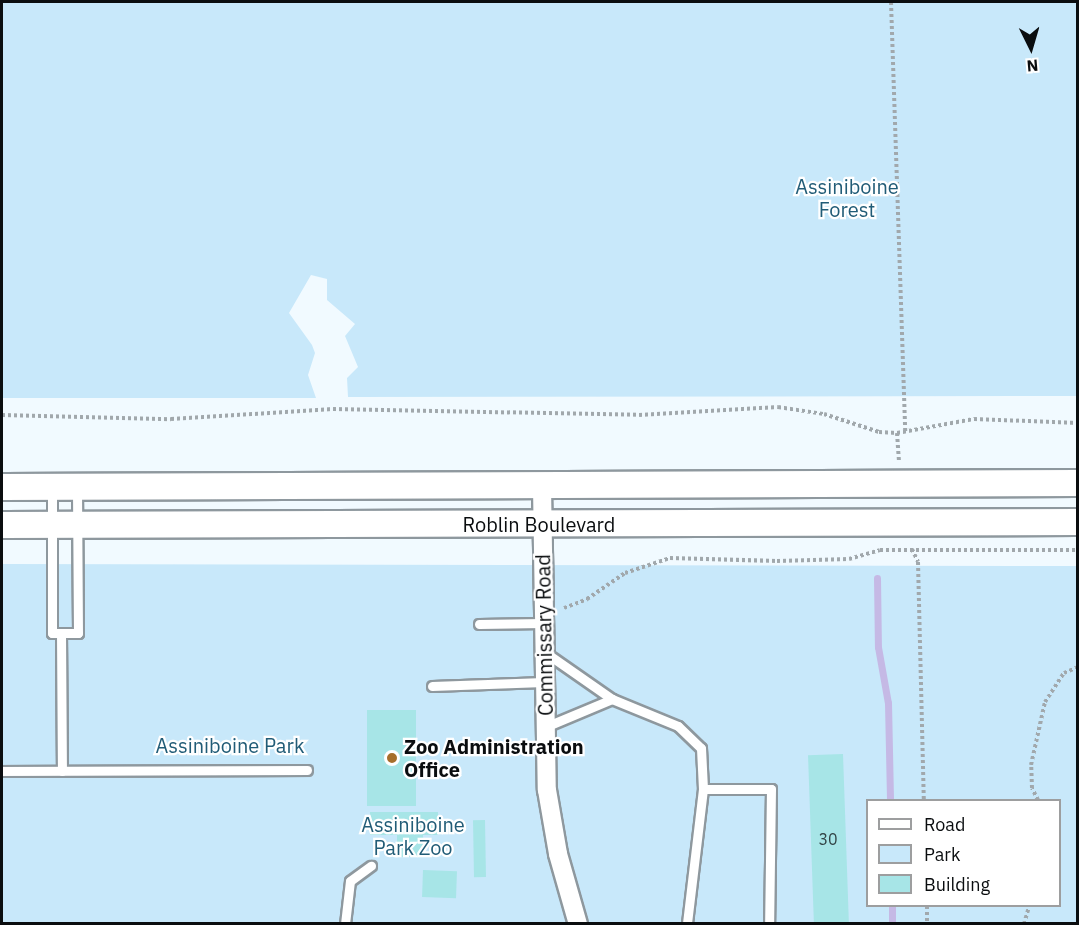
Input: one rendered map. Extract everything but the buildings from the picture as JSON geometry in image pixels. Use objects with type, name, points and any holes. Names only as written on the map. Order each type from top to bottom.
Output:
[{"type":"main road","name":"Roblin Boulevard","points":[[2,488],[1077,483]]},
{"type":"main road","name":"Roblin Boulevard","points":[[2,525],[1077,522]]},
{"type":"street","name":"Commissary Road","points":[[542,486],[544,728],[552,823],[578,924]]},
{"type":"lane","points":[[52,488],[62,771]]},
{"type":"lane","points":[[57,633],[78,633],[77,488]]},
{"type":"lane","points":[[479,624],[543,617]]},
{"type":"lane","points":[[543,652],[612,699],[651,713],[690,734],[701,748],[703,789],[687,924]]},
{"type":"lane","points":[[432,686],[544,682]]},
{"type":"lane","points":[[544,728],[612,699]]},
{"type":"lane","points":[[2,771],[307,770]]},
{"type":"lane","points":[[703,789],[771,789],[769,924]]},
{"type":"lane","points":[[345,924],[350,881],[371,866]]},
{"type":"path","points":[[891,2],[905,432]]},
{"type":"path","points":[[2,415],[171,419],[333,409],[639,415],[778,407],[824,414],[879,432],[897,434],[974,419],[1077,423]]},
{"type":"path","points":[[897,434],[899,469],[904,484]]},
{"type":"path","points":[[905,523],[918,562],[924,799]]},
{"type":"path","points":[[543,617],[573,606],[625,573],[670,558],[849,559],[880,550],[1077,550]]},
{"type":"path","points":[[1037,799],[1032,788],[1031,765],[1045,702],[1065,674],[1077,667]]},
{"type":"path","points":[[927,907],[927,924]]},
{"type":"path","points":[[1024,924],[1029,907]]},
{"type":"green space","name":"Assiniboine Forest","points":[[2,2],[1077,2],[1077,396],[348,397],[347,378],[358,367],[345,336],[355,324],[327,300],[327,279],[311,275],[289,313],[312,345],[315,353],[308,375],[316,398],[2,398]]},
{"type":"green space","name":"Assiniboine Park","points":[[2,564],[1077,566],[1077,923],[2,923]]},
{"type":"waterway","points":[[877,578],[878,647],[888,703],[890,799]]},
{"type":"waterway","points":[[892,907],[892,924]]},
{"type":"place","name":"Zoo Administration Office","points":[[392,758]]},
{"type":"park label","name":"Assiniboine Park Zoo","points":[[413,836]]}]
